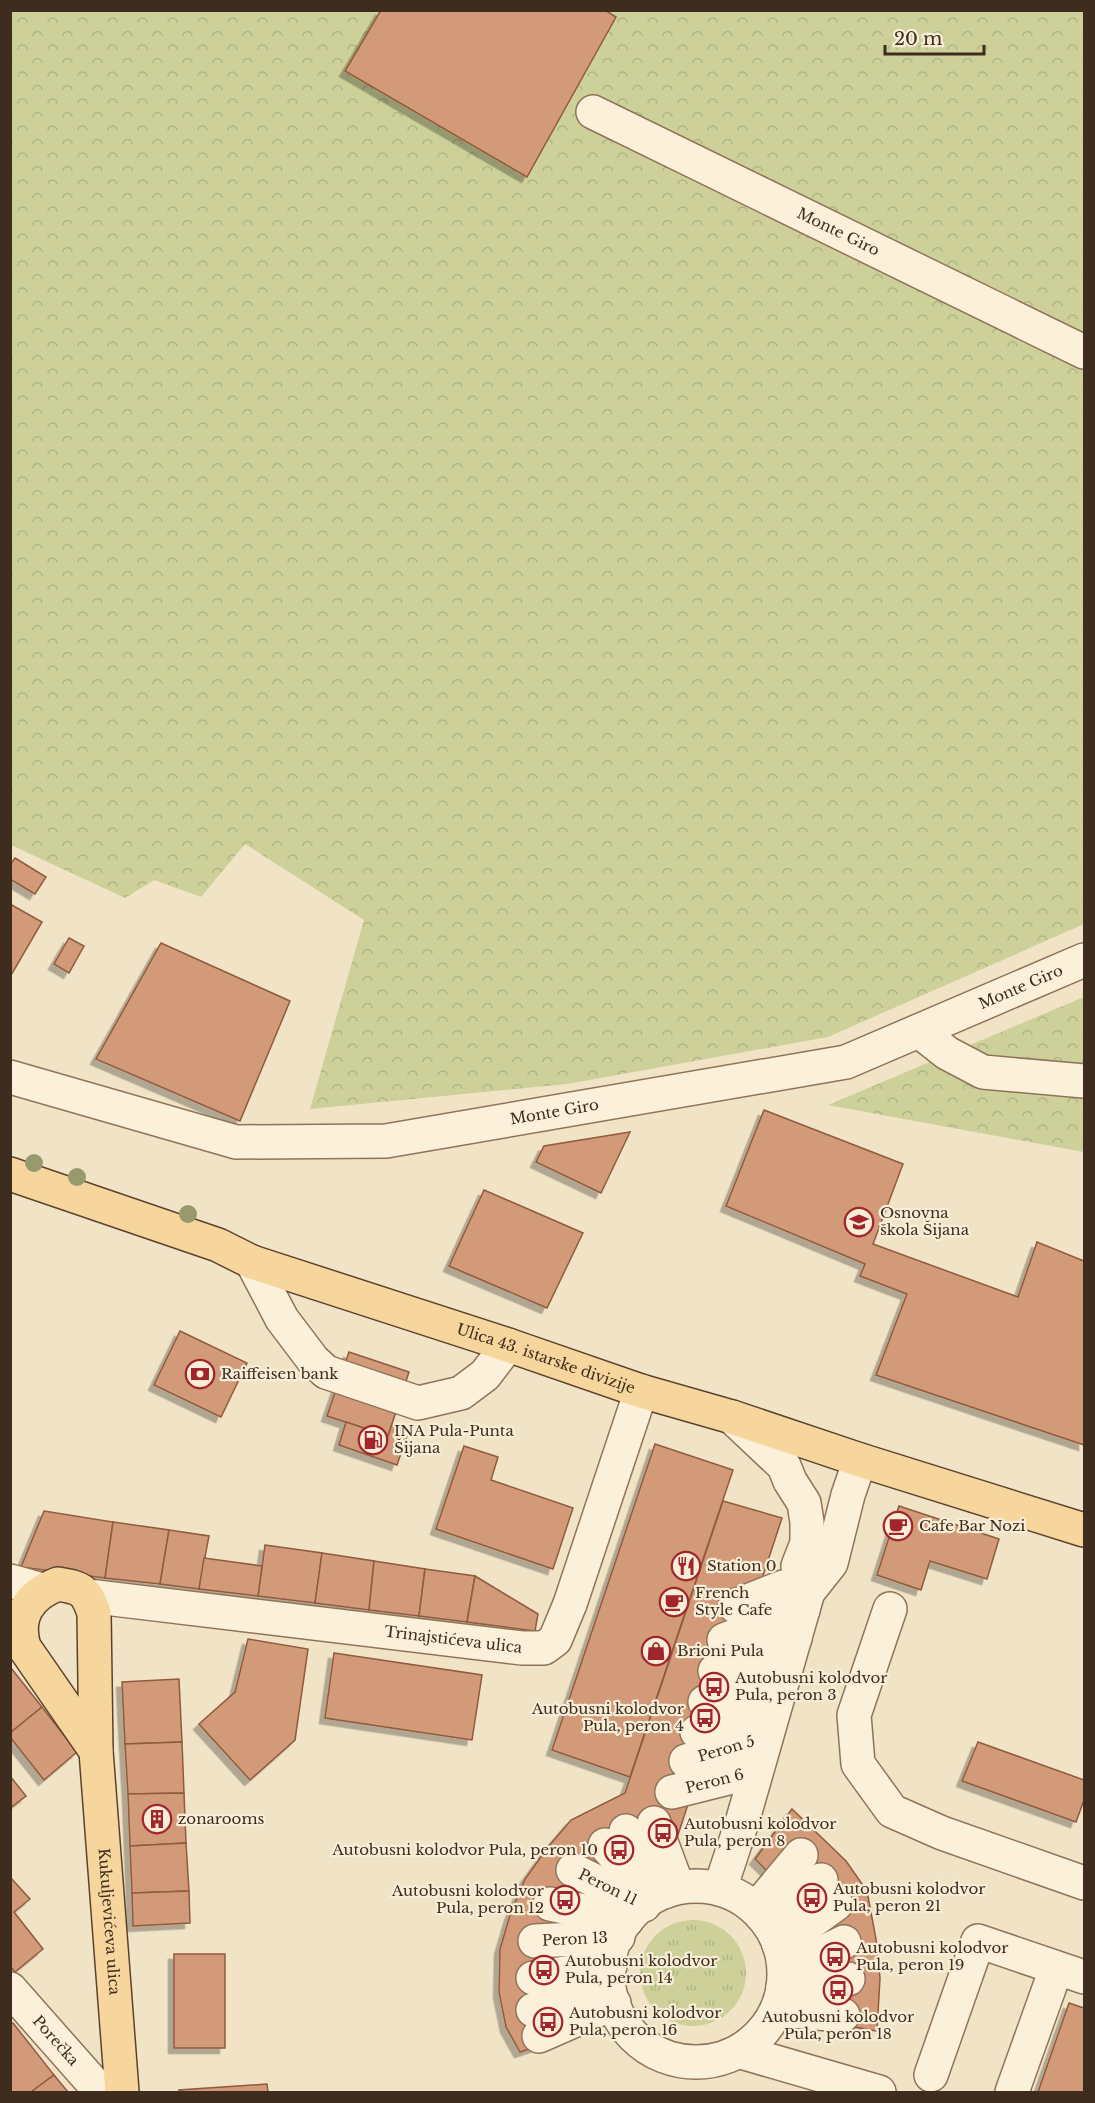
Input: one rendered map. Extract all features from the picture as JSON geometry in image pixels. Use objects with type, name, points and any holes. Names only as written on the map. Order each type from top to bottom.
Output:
[{"type":"main road","name":"Ulica 43. istarske divizije","points":[[10,1174],[218,1245],[252,1262],[642,1391],[732,1417],[860,1460],[1084,1530]]},
{"type":"main road","points":[[88,1596],[78,1588],[58,1584],[42,1590],[31,1601],[24,1614],[17,1653],[96,1751]]},
{"type":"main road","name":"Kukuljevićeva ulica","points":[[88,1596],[94,1613],[96,1751],[122,2092]]},
{"type":"street","name":"Monte Giro","points":[[594,112],[1084,352]]},
{"type":"street","name":"Monte Giro","points":[[10,1077],[236,1142],[386,1142],[846,1062],[1084,960]]},
{"type":"street","points":[[919,1031],[947,1053],[983,1072],[1084,1081]]},
{"type":"street","points":[[252,1262],[282,1319],[313,1360],[326,1372],[418,1403],[461,1392],[485,1375],[508,1345]]},
{"type":"street","name":"Trinajstićeva ulica","points":[[88,1596],[510,1646],[544,1648],[555,1640],[570,1604],[642,1391]]},
{"type":"street","points":[[732,1417],[784,1466],[790,1481],[804,1503],[807,1543],[798,1566],[802,1613]]},
{"type":"street","points":[[720,1889],[802,1613],[831,1563],[848,1495],[860,1460]]},
{"type":"street","points":[[10,1581],[42,1590]]},
{"type":"street","points":[[735,1606],[783,1587],[802,1613]]},
{"type":"street","points":[[890,1609],[854,1715],[858,1764],[892,1811],[942,1833],[1084,1883]]},
{"type":"street","points":[[724,1640],[802,1613]]},
{"type":"street","points":[[715,1671],[802,1613]]},
{"type":"street","name":"Peron 5","points":[[766,1737],[696,1732],[779,1693]]},
{"type":"street","name":"Peron 6","points":[[672,1792],[756,1772]]},
{"type":"street","points":[[635,1932],[628,1833],[635,1932],[620,2018],[642,2044],[673,2060],[708,2062],[741,2052],[879,2092]]},
{"type":"street","points":[[741,2052],[775,1957],[801,1855]]},
{"type":"street","name":"Peron 11","points":[[573,1870],[635,1932]]},
{"type":"street","points":[[536,2023],[635,1932],[700,1883],[739,1896],[775,1957],[843,2015]]},
{"type":"street","points":[[775,1957],[828,1892]]},
{"type":"street","points":[[550,1904],[635,1932]]},
{"type":"street","points":[[533,1978],[635,1932]]},
{"type":"street","name":"Peron 13","points":[[535,1941],[635,1932]]},
{"type":"street","points":[[932,2075],[978,1941],[1070,1973],[1012,2092]]},
{"type":"street","points":[[775,1957],[844,1942]]},
{"type":"street","points":[[775,1957],[849,1979]]},
{"type":"street","name":"Porečka","points":[[11,1991],[101,2092]]},
{"type":"green space","points":[[11,11],[1084,11],[1084,924],[828,1037],[567,1084],[310,1109],[364,920],[245,844],[201,897],[154,880],[125,898],[11,845]]},
{"type":"green space","points":[[1084,997],[1084,1152],[828,1105]]},
{"type":"green space","points":[[693,1920],[713,1924],[731,1935],[742,1953],[746,1973],[742,1993],[731,2011],[713,2022],[693,2026],[673,2022],[655,2011],[644,1993],[640,1973],[644,1953],[655,1935],[673,1924]]},
{"type":"building","points":[[381,10],[605,10],[616,17],[527,177],[345,71]]},
{"type":"building","points":[[15,858],[46,877],[35,894],[10,879],[10,865]]},
{"type":"building","points":[[10,904],[42,922],[10,977]]},
{"type":"building","points":[[69,938],[84,946],[69,973],[54,964]]},
{"type":"building","points":[[161,943],[290,1001],[240,1121],[96,1059]]},
{"type":"building","points":[[764,1110],[903,1164],[873,1244],[1018,1297],[1037,1242],[1084,1261],[1084,1445],[876,1375],[907,1294],[860,1276],[865,1264],[726,1206]]},
{"type":"building","points":[[630,1132],[601,1193],[536,1162],[544,1146]]},
{"type":"building","points":[[484,1190],[583,1233],[547,1308],[449,1266]]},
{"type":"building","name":"Raiffeisen bank","points":[[180,1331],[247,1363],[221,1417],[154,1385]]},
{"type":"building","points":[[349,1352],[409,1372],[388,1436],[327,1416]]},
{"type":"building","name":"INA Pula-Punta Šijana","points":[[346,1422],[388,1436],[392,1424],[409,1430],[397,1465],[339,1445]]},
{"type":"building","points":[[655,1444],[733,1470],[630,1777],[552,1750]]},
{"type":"building","points":[[464,1446],[498,1457],[491,1480],[573,1508],[553,1569],[436,1529]]},
{"type":"building","points":[[723,1501],[782,1518],[674,1847],[564,1949],[561,1973],[574,2034],[520,2052],[506,2027],[499,1992],[500,1949],[510,1915],[525,1879],[571,1820],[625,1793]]},
{"type":"building","points":[[899,1506],[999,1539],[987,1579],[930,1561],[921,1590],[877,1575]]},
{"type":"building","points":[[44,1511],[113,1522],[105,1578],[21,1567]]},
{"type":"building","points":[[113,1522],[169,1530],[160,1584],[105,1578]]},
{"type":"building","points":[[169,1530],[209,1536],[199,1589],[160,1584]]},
{"type":"building","points":[[265,1545],[322,1553],[315,1603],[258,1596]]},
{"type":"building","points":[[322,1553],[374,1561],[369,1610],[315,1603]]},
{"type":"building","points":[[204,1558],[262,1566],[258,1596],[199,1589]]},
{"type":"building","points":[[374,1561],[425,1569],[419,1616],[369,1610]]},
{"type":"building","points":[[425,1569],[475,1576],[467,1622],[419,1616]]},
{"type":"building","points":[[475,1576],[538,1614],[535,1631],[467,1622]]},
{"type":"building","points":[[248,1639],[308,1649],[295,1740],[250,1780],[199,1724],[235,1692]]},
{"type":"building","points":[[334,1653],[482,1675],[472,1740],[325,1718]]},
{"type":"building","points":[[10,1669],[42,1707],[10,1733]]},
{"type":"building","points":[[179,1679],[182,1742],[125,1744],[122,1682]]},
{"type":"building","points":[[42,1707],[77,1752],[44,1780],[10,1737],[10,1733]]},
{"type":"building","points":[[182,1742],[184,1793],[128,1794],[125,1744]]},
{"type":"building","points":[[978,1742],[1084,1780],[1084,1800],[1076,1822],[962,1781]]},
{"type":"building","points":[[10,1776],[26,1796],[10,1808]]},
{"type":"building","name":"zonarooms","points":[[184,1793],[186,1843],[130,1846],[128,1794]]},
{"type":"building","points":[[792,1809],[846,1861],[867,1891],[876,1939],[880,1978],[877,2031],[810,2019],[790,1894],[755,1859]]},
{"type":"building","points":[[186,1843],[189,1891],[132,1893],[130,1846]]},
{"type":"building","points":[[10,1877],[30,1899],[14,1912],[43,1949],[15,1972],[10,1966]]},
{"type":"building","points":[[189,1891],[190,1923],[133,1926],[132,1893]]},
{"type":"building","points":[[174,1954],[225,1954],[225,2048],[174,2048]]},
{"type":"building","points":[[1069,2003],[1084,2008],[1084,2092],[1038,2092]]},
{"type":"building","points":[[13,2023],[54,2075],[31,2092],[10,2092],[10,2025]]},
{"type":"building","points":[[54,2075],[68,2092],[31,2092]]},
{"type":"building","points":[[267,2084],[268,2092],[180,2092],[179,2090]]},
{"type":"place","name":"Osnovna škola Šijana","points":[[859,1222]]},
{"type":"place","name":"Raiffeisen bank","points":[[200,1374]]},
{"type":"place","name":"INA Pula-Punta Šijana","points":[[373,1440]]},
{"type":"place","name":"Cafe Bar Nozi","points":[[898,1526]]},
{"type":"place","name":"Station 0","points":[[686,1566]]},
{"type":"place","name":"French Style Cafe","points":[[674,1602]]},
{"type":"place","name":"Brioni Pula","points":[[656,1651]]},
{"type":"place","name":"Autobusni kolodvor Pula, peron 3","points":[[714,1687]]},
{"type":"place","name":"Autobusni kolodvor Pula, peron 4","points":[[705,1718]]},
{"type":"place","name":"zonarooms","points":[[157,1819]]},
{"type":"place","name":"Autobusni kolodvor Pula, peron 8","points":[[663,1833]]},
{"type":"place","name":"Autobusni kolodvor Pula, peron 10","points":[[619,1850]]},
{"type":"place","name":"Autobusni kolodvor Pula, peron 21","points":[[812,1898]]},
{"type":"place","name":"Autobusni kolodvor Pula, peron 12","points":[[565,1900]]},
{"type":"place","name":"Autobusni kolodvor Pula, peron 19","points":[[835,1957]]},
{"type":"place","name":"Autobusni kolodvor Pula, peron 14","points":[[544,1970]]},
{"type":"place","name":"Autobusni kolodvor Pula, peron 18","points":[[838,1990]]},
{"type":"place","name":"Autobusni kolodvor Pula, peron 16","points":[[548,2022]]}]
